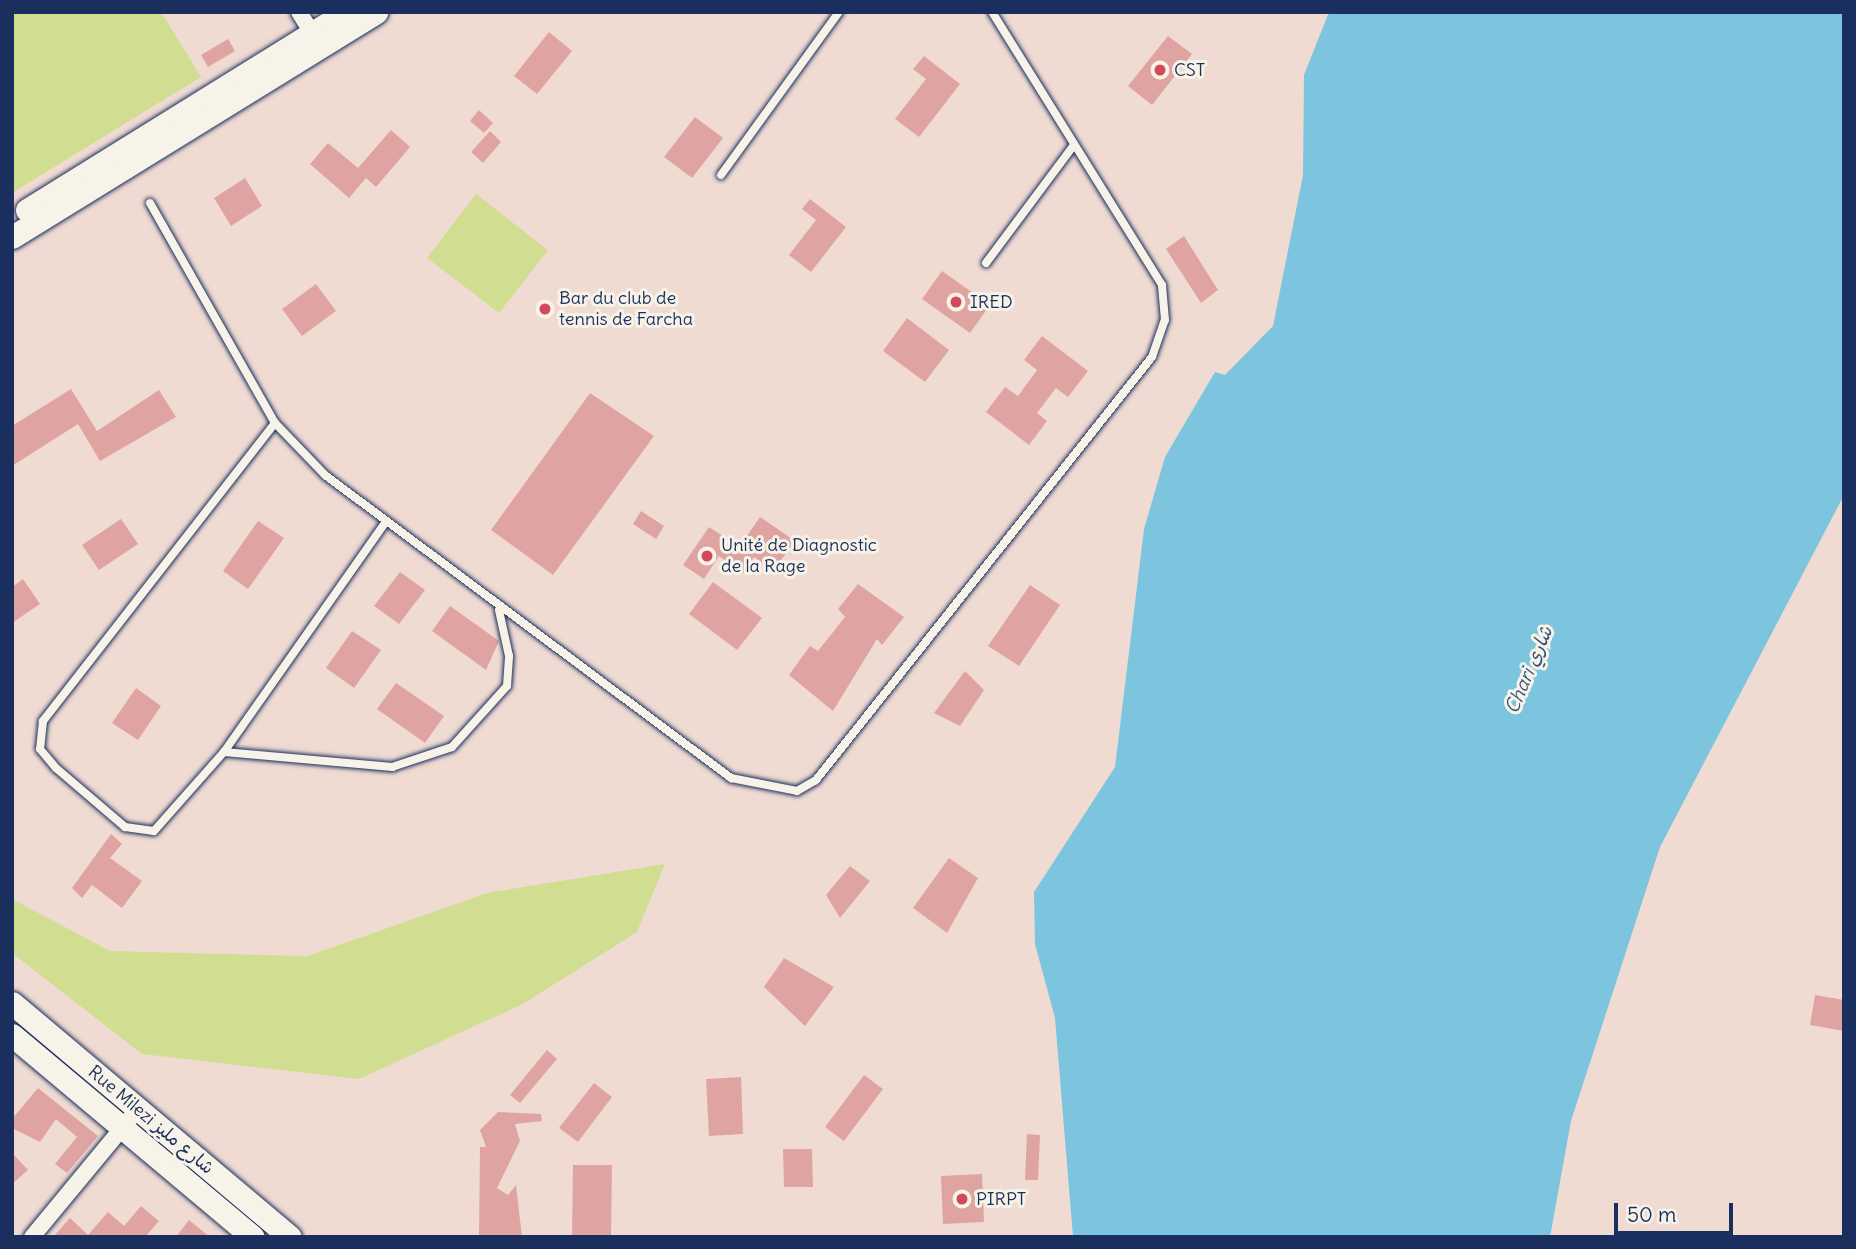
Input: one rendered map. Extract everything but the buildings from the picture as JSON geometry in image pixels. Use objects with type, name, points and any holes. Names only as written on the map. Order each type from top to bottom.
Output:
[{"type":"main road","points":[[12,219],[346,12]]},
{"type":"main road","points":[[12,237],[376,12]]},
{"type":"main road","name":"Rue Milezi شارع مليز","points":[[12,1003],[253,1237]]},
{"type":"main road","name":"Rue Milezi شارع مليز","points":[[13,1037],[131,1118],[290,1237]]},
{"type":"street","points":[[299,12],[312,33]]},
{"type":"street","points":[[32,1237],[131,1118]]},
{"type":"lane","points":[[721,175],[839,12]]},
{"type":"lane","points":[[150,203],[275,423],[385,523],[499,610],[731,778],[776,791],[797,791],[816,780],[1152,357],[1165,320],[1162,285],[992,12]]},
{"type":"lane","points":[[986,263],[1074,145]]},
{"type":"lane","points":[[275,423],[37,735],[56,768],[139,834],[154,831],[176,812],[224,752],[385,523]]},
{"type":"lane","points":[[224,752],[392,767],[452,747],[507,686],[509,656],[499,610]]},
{"type":"green space","points":[[12,12],[161,12],[201,77],[12,193]]},
{"type":"green space","points":[[476,194],[548,250],[499,313],[427,258]]},
{"type":"green space","points":[[665,864],[637,932],[523,1004],[359,1079],[142,1054],[12,953],[14,900],[110,951],[308,956],[487,893]]},
{"type":"water","name":"Chari شاري","points":[[1329,12],[1844,12],[1844,495],[1660,847],[1571,1121],[1550,1237],[1073,1237],[1055,1018],[1035,944],[1034,892],[1115,767],[1144,529],[1165,457],[1215,372],[1225,375],[1273,326],[1303,175],[1304,75]]},
{"type":"place","name":"CST","points":[[1160,70]]},
{"type":"place","name":"IRED","points":[[956,302]]},
{"type":"place","name":"Bar du club de tennis de Farcha","points":[[545,309]]},
{"type":"place","name":"Unité de Diagnostic de la Rage","points":[[707,556]]},
{"type":"place","name":"PIRPT","points":[[962,1199]]}]
